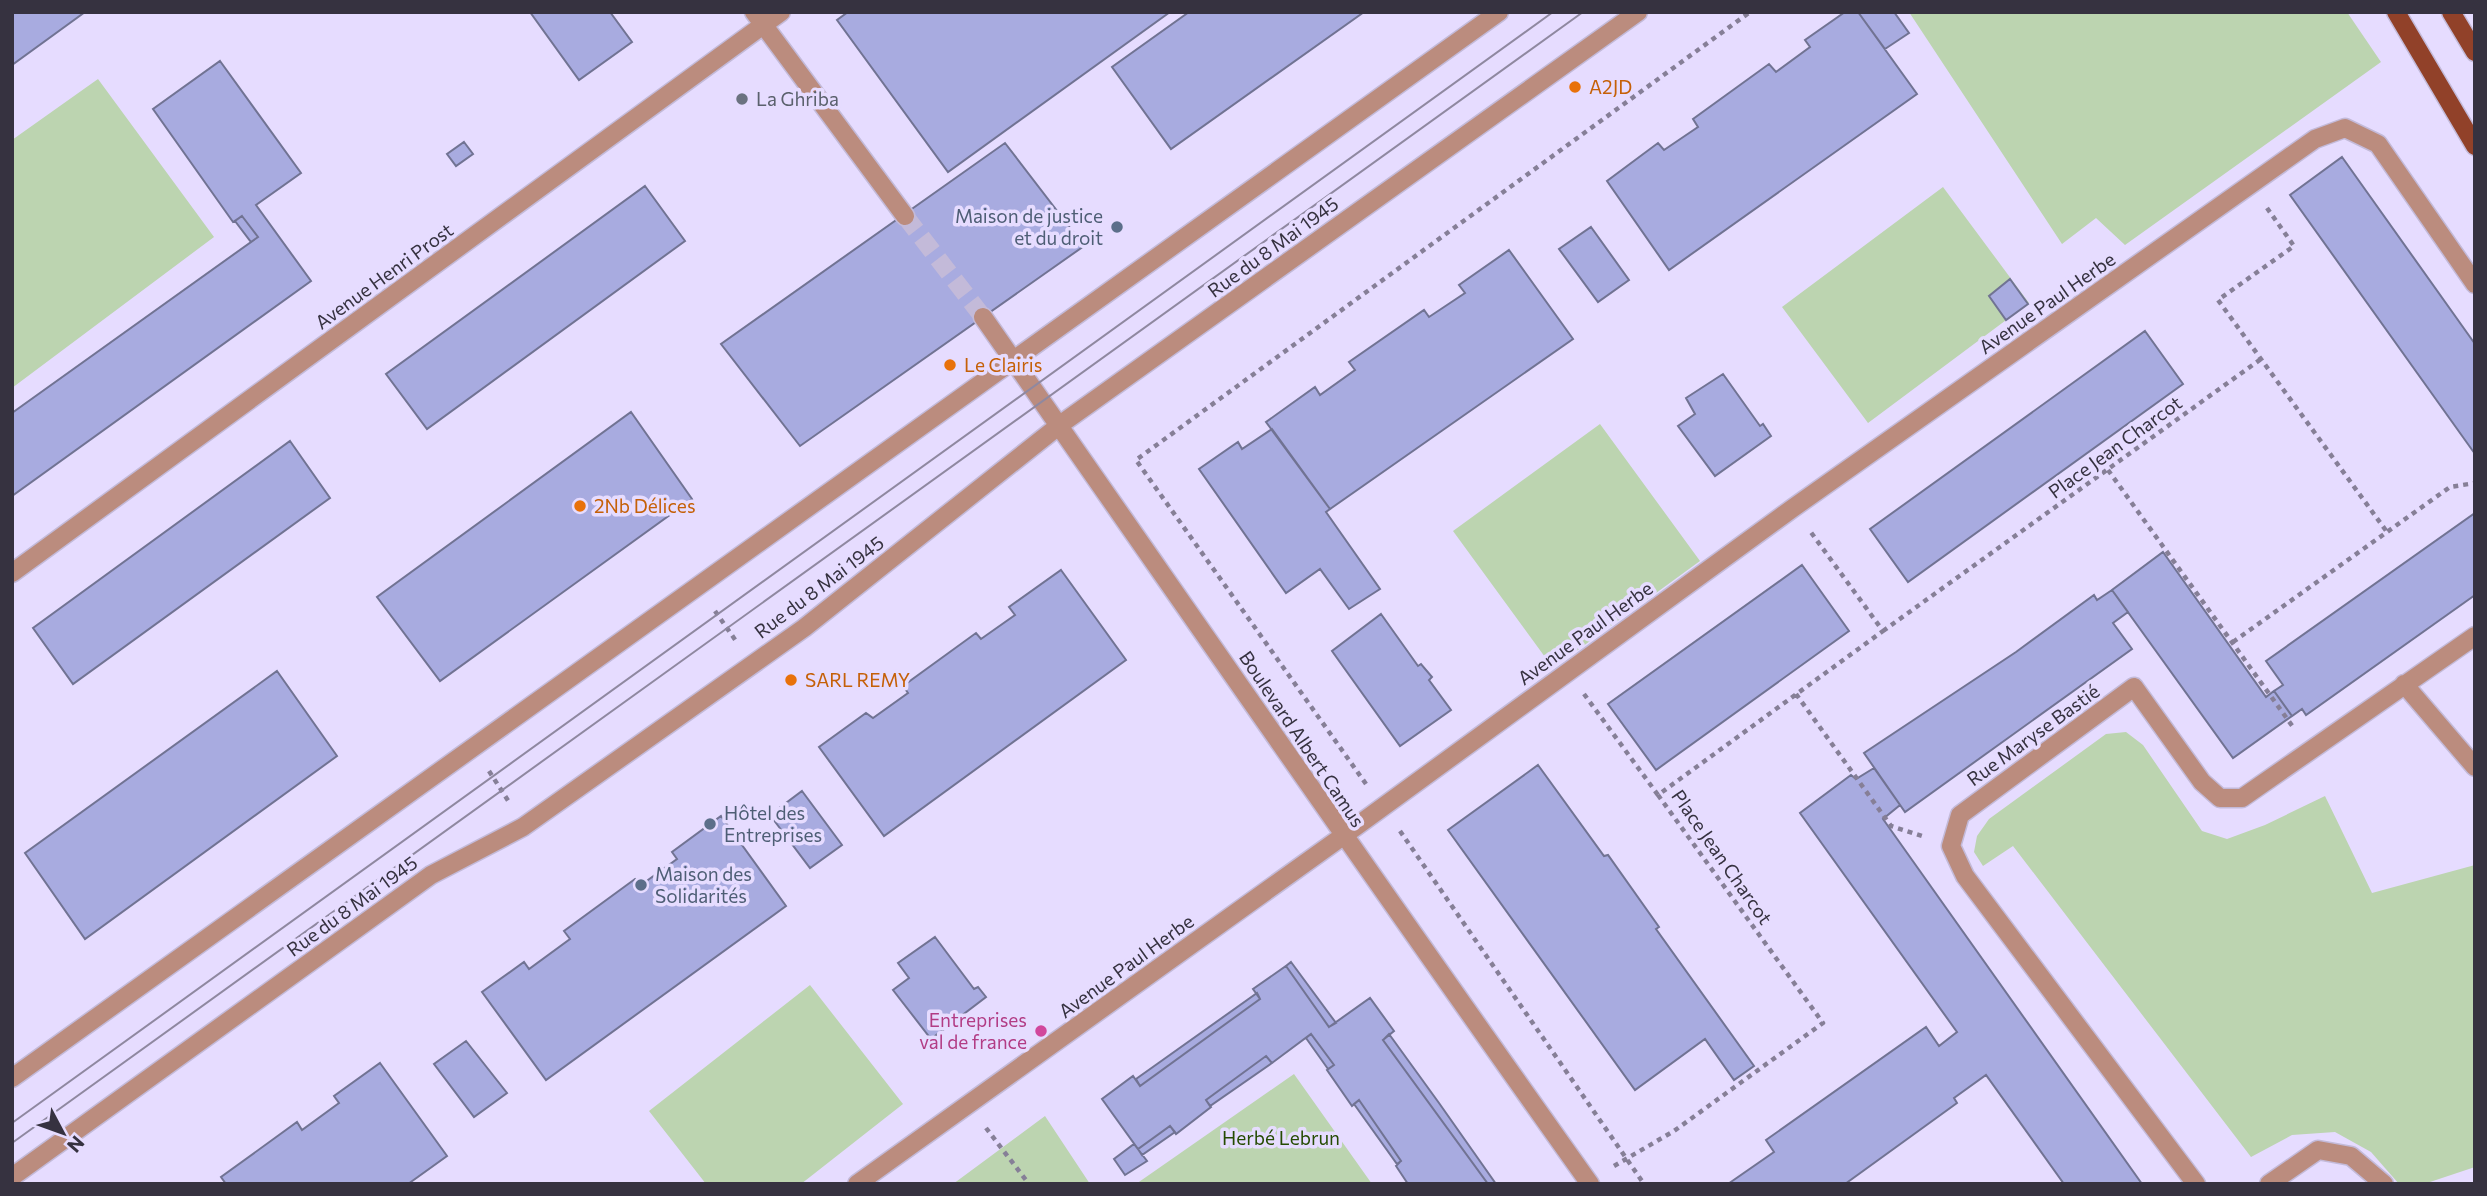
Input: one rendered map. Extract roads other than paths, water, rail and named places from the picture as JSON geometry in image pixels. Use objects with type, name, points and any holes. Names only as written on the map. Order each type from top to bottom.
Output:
[{"type":"main road","points":[[2396,12],[2475,146]]},
{"type":"main road","points":[[2451,12],[2475,52]]},
{"type":"street","name":"Avenue Henri Prost","points":[[12,573],[759,19],[781,12]]},
{"type":"street","points":[[12,1078],[1499,12]]},
{"type":"street","name":"Rue du 8 Mai 1945","points":[[12,1177],[431,875],[523,827],[804,628],[1061,424],[1638,12]]},
{"type":"street","points":[[759,19],[905,216]]},
{"type":"street","name":"Avenue Paul Herbe","points":[[857,1184],[1343,836],[1793,508],[2315,139],[2345,128],[2378,144],[2475,284]]},
{"type":"street","name":"Boulevard Albert Camus","points":[[983,317],[1061,424],[1343,836],[1589,1183]]},
{"type":"street","name":"Rue Maryse Bastié","points":[[2196,1184],[1965,876],[1951,846],[1960,815],[2134,687],[2202,782],[2220,799],[2242,798],[2475,636]]},
{"type":"street","points":[[2404,684],[2475,767]]},
{"type":"street","points":[[2269,1184],[2318,1150],[2351,1156],[2384,1184]]},
{"type":"tunnel","points":[[905,216],[983,317]]},
{"type":"tram line","points":[[12,1123],[1553,12]]},
{"type":"tram line","points":[[12,1143],[1583,12]]},
{"type":"place","name":"A2JD","points":[[1575,87]]},
{"type":"place","name":"La Ghriba","points":[[742,99]]},
{"type":"place","name":"Maison de justice et du droit","points":[[1117,227]]},
{"type":"place","name":"Le Clairis","points":[[950,365]]},
{"type":"place","name":"2Nb Délices","points":[[580,506]]},
{"type":"place","name":"SARL REMY","points":[[791,680]]},
{"type":"place","name":"Hôtel des Entreprises","points":[[710,824]]},
{"type":"place","name":"Maison des Solidarités","points":[[641,885]]},
{"type":"place","name":"Entreprises val de france","points":[[1041,1031]]},
{"type":"park label","name":"Herbé Lebrun","points":[[1281,1138]]}]
